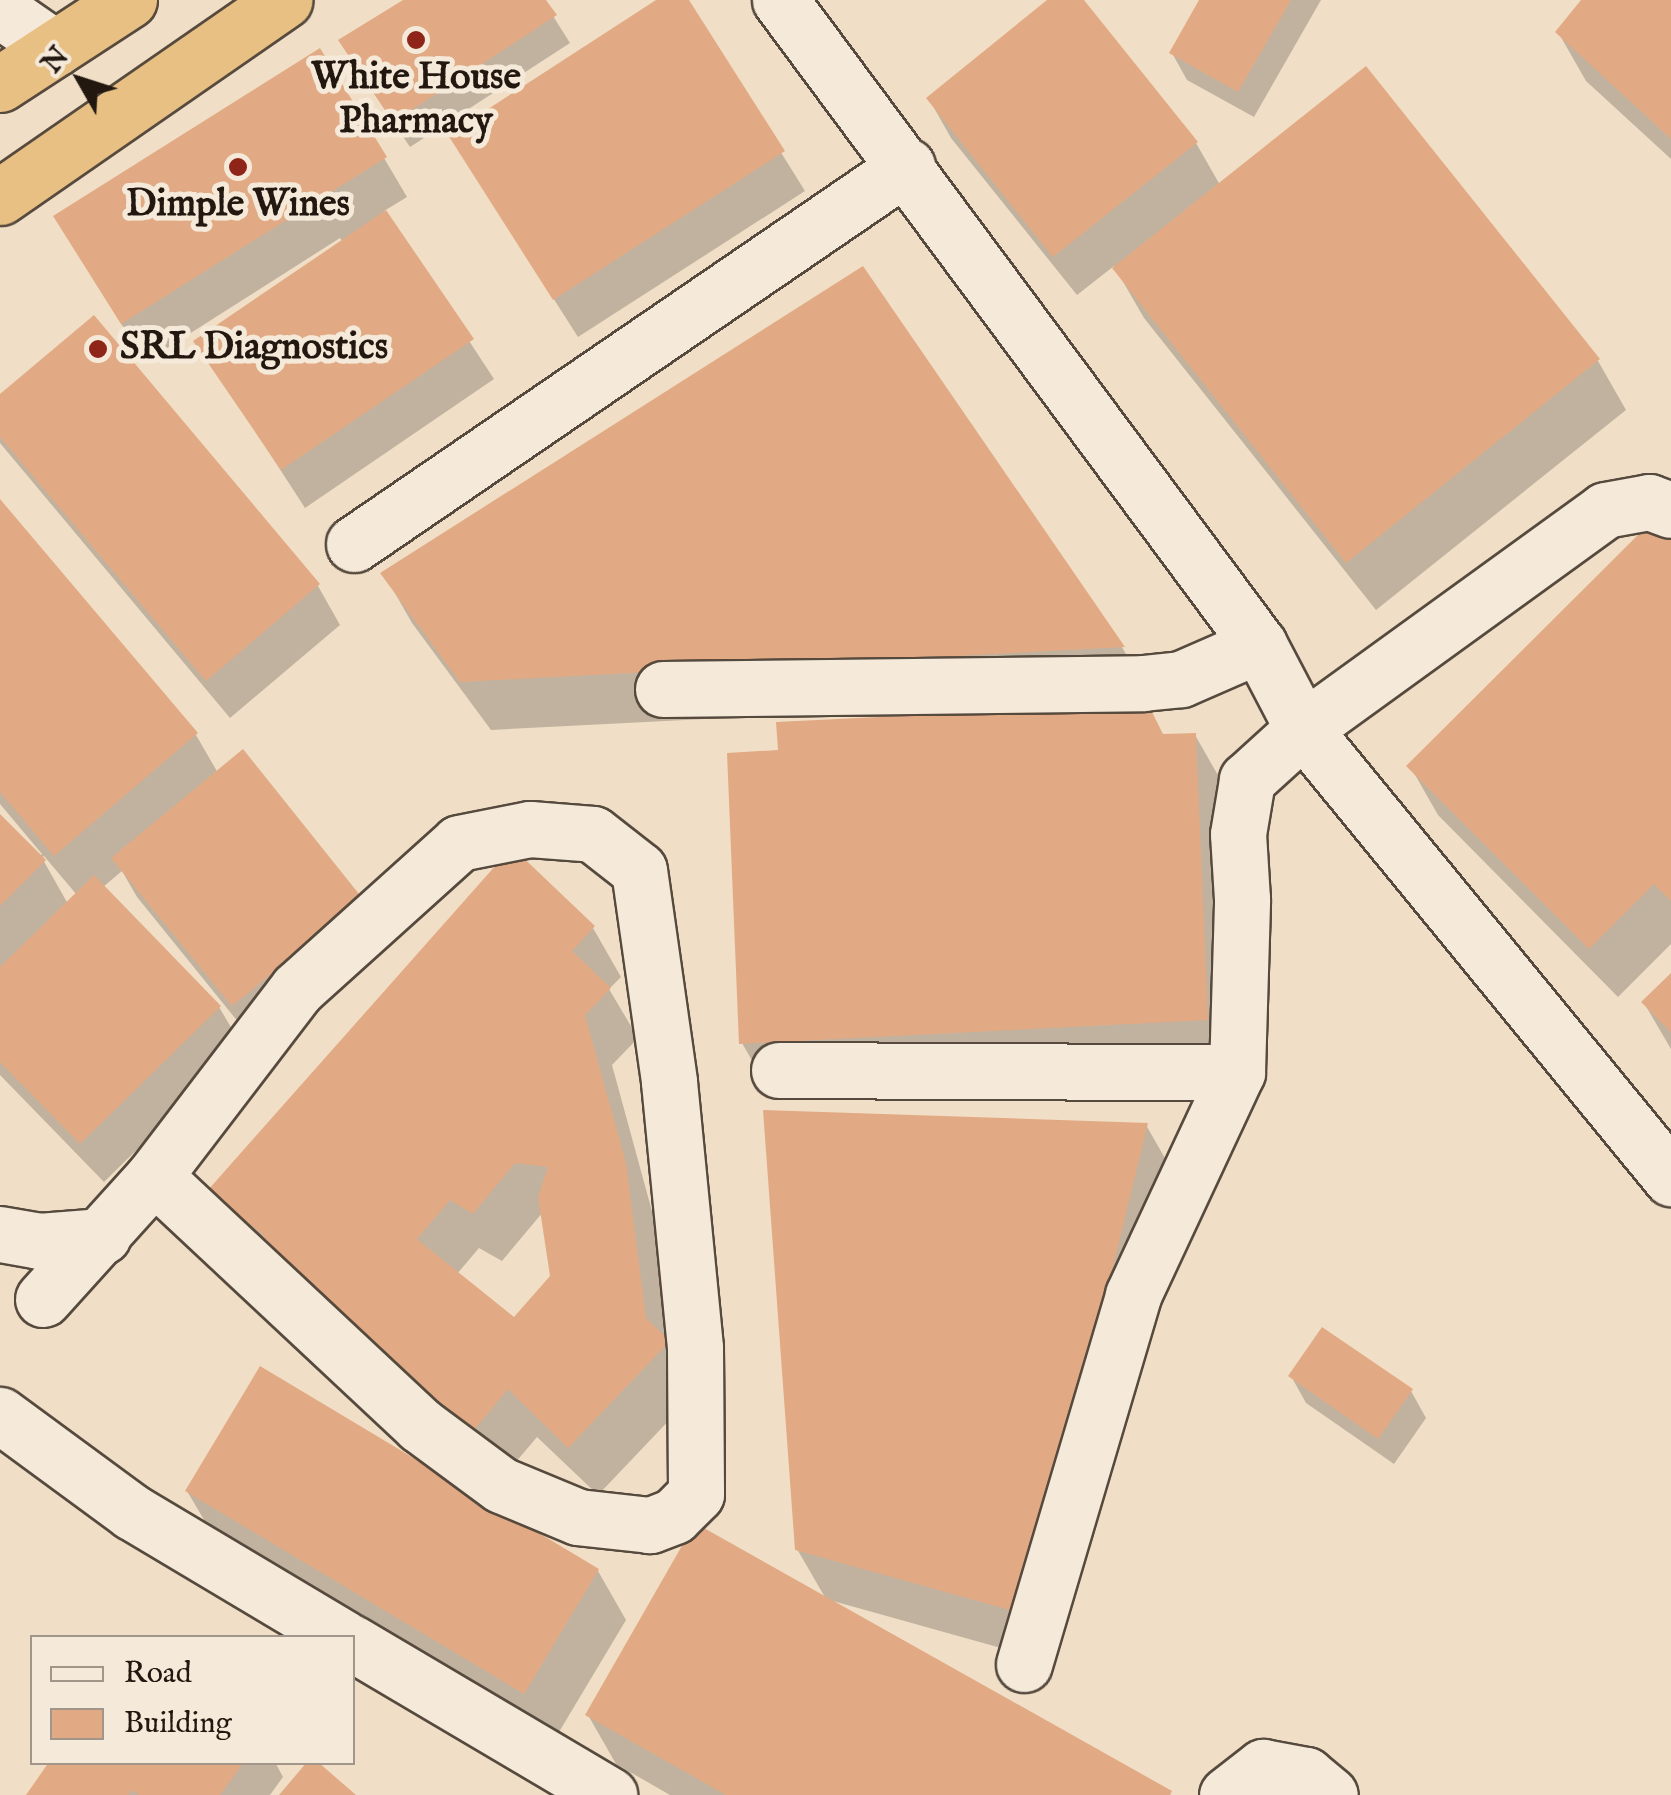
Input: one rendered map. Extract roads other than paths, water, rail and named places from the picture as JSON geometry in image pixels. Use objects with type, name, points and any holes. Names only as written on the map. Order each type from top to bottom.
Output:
[{"type":"highway","points":[[0,84],[129,0]]},
{"type":"highway","points":[[0,197],[284,0]]},
{"type":"street","points":[[780,0],[1259,645],[1303,729],[1671,1178]]},
{"type":"street","points":[[0,10],[55,48]]},
{"type":"street","points":[[354,544],[907,166]]},
{"type":"street","points":[[1024,1664],[1132,1296],[1238,1072],[1242,898],[1238,834],[1246,780],[1303,729],[1605,510],[1649,502],[1671,510]]},
{"type":"street","points":[[663,689],[1144,683],[1181,679],[1259,645]]},
{"type":"street","points":[[43,1299],[154,1176],[297,989],[460,844],[530,828],[594,834],[639,870],[669,1082],[695,1348],[696,1494],[674,1516],[650,1525],[578,1517],[501,1485],[420,1424],[154,1176]]},
{"type":"street","points":[[779,1070],[1238,1072]]},
{"type":"street","points":[[0,1234],[39,1241],[103,1236]]},
{"type":"street","points":[[0,1415],[132,1512],[338,1635]]},
{"type":"street","points":[[355,1645],[609,1795]]},
{"type":"street","points":[[1227,1795],[1263,1767],[1306,1775],[1330,1795]]},
{"type":"place","name":"White House Pharmacy","points":[[416,40]]},
{"type":"place","name":"Dimple Wines","points":[[238,167]]},
{"type":"place","name":"SRL Diagnostics","points":[[98,349]]}]
